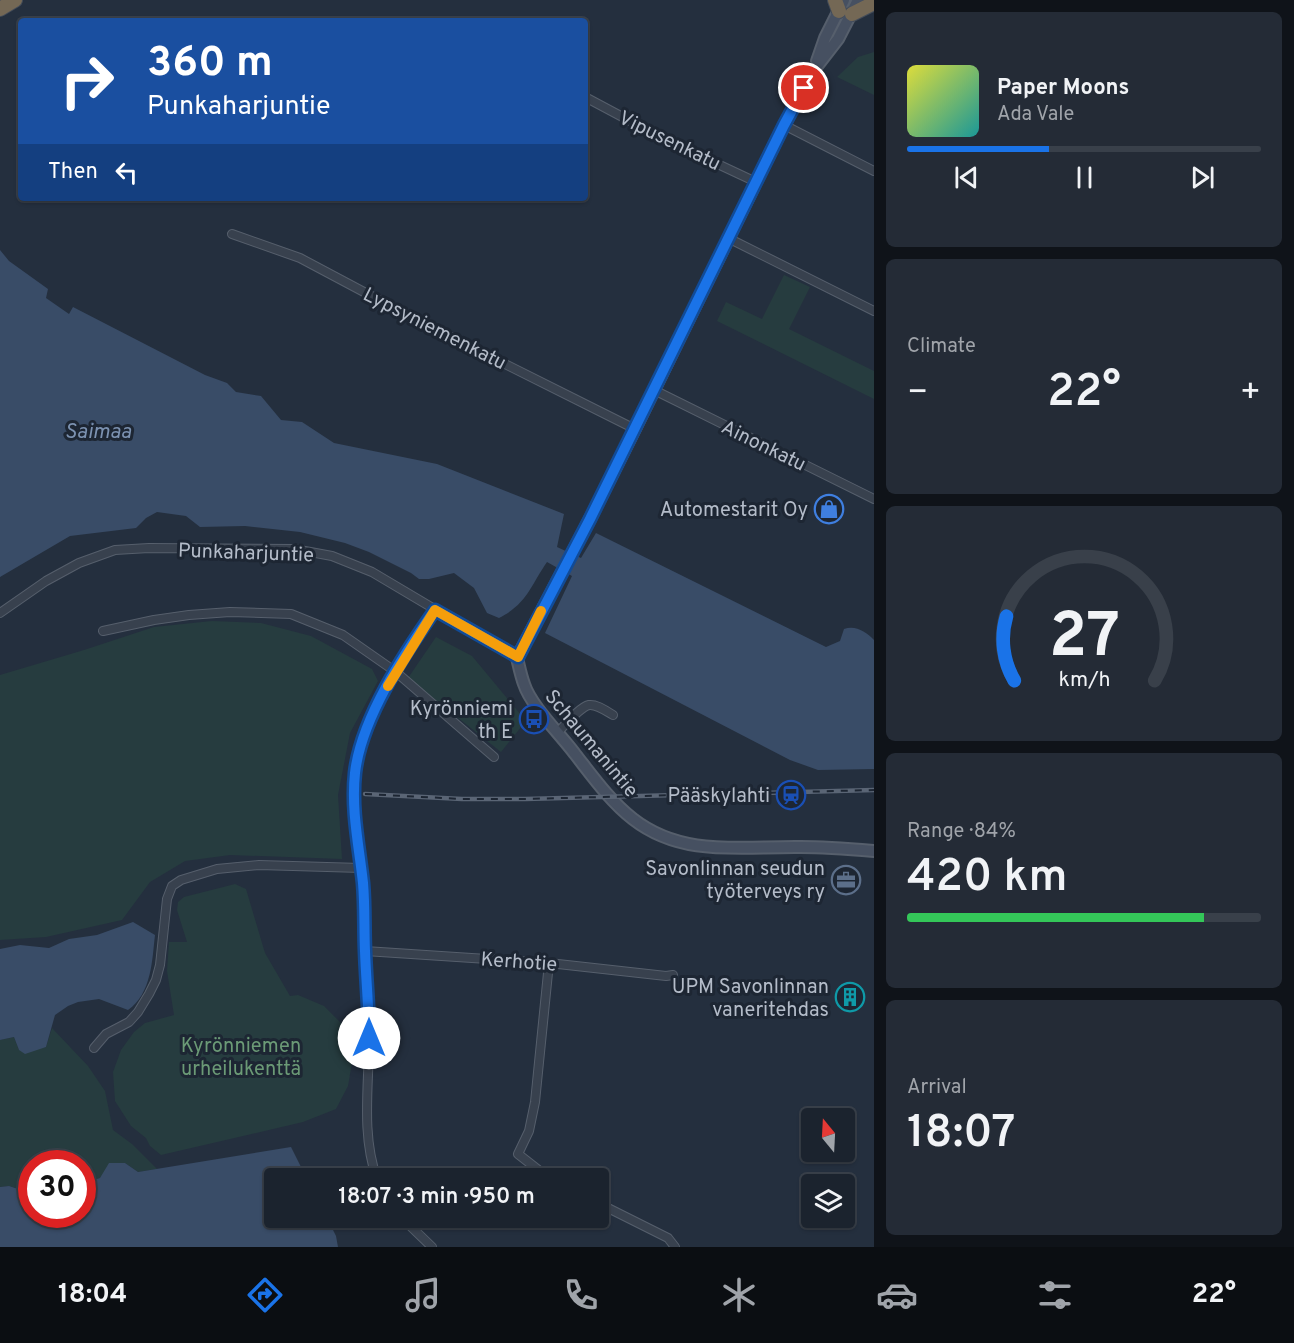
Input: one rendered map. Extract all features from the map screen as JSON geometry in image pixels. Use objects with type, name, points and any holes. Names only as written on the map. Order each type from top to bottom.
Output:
[{"type":"highway","points":[[0,9],[15,0]]},
{"type":"highway","points":[[842,6],[874,1]]},
{"type":"street","points":[[518,657],[635,429],[784,125],[814,70],[825,38],[842,6],[858,0]]},
{"type":"street","name":"Vipusenkatu","points":[[588,99],[660,137],[756,182]]},
{"type":"street","points":[[784,125],[874,171]]},
{"type":"street","name":"Lypsyniemenkatu","points":[[232,234],[300,258],[411,317],[635,429]]},
{"type":"street","points":[[728,238],[874,312]]},
{"type":"street","name":"Ainonkatu","points":[[654,390],[874,500]]},
{"type":"street","name":"Punkaharjuntie","points":[[0,613],[46,581],[79,562],[115,550],[149,548],[294,549],[332,556],[372,572],[518,657]]},
{"type":"street","points":[[373,1168],[367,1133],[369,1020],[365,914],[354,811],[356,772],[365,735],[376,708],[435,610]]},
{"type":"street","points":[[103,631],[189,615],[230,612],[291,614],[343,635],[396,672],[494,757]]},
{"type":"street","name":"Schaumanintie","points":[[518,657],[524,685],[531,698],[618,806],[634,820],[651,830],[682,843],[714,848],[800,846],[874,851]]},
{"type":"street","points":[[558,732],[586,706],[600,708],[613,715]]},
{"type":"street","points":[[94,1048],[106,1034],[129,1022],[138,1012],[156,980],[160,965],[167,899],[172,886],[182,880],[217,869],[259,865],[361,868]]},
{"type":"street","name":"Kerhotie","points":[[365,951],[549,963],[673,975]]},
{"type":"street","points":[[536,1168],[518,1154],[529,1131],[535,1102],[549,963]]},
{"type":"street","points":[[609,1208],[668,1238],[675,1247]]},
{"type":"street","points":[[412,1228],[432,1247]]},
{"type":"green space","points":[[874,52],[874,95],[837,77],[858,57]]},
{"type":"green space","points":[[784,275],[810,287],[789,329],[874,371],[874,399],[717,321],[726,302],[762,319]]},
{"type":"green space","points":[[212,621],[261,623],[311,636],[372,669],[378,681],[350,733],[338,795],[342,859],[230,855],[185,861],[150,882],[122,920],[46,937],[0,940],[0,675],[154,627]]},
{"type":"green space","points":[[436,637],[472,656],[526,721],[501,752],[408,678]]},
{"type":"green space","name":"Kyrönniemen urheilukenttä","points":[[235,884],[246,889],[265,953],[290,996],[298,995],[324,1006],[344,1026],[353,1057],[348,1086],[336,1109],[303,1122],[161,1155],[131,1126],[115,1101],[113,1072],[121,1050],[134,1032],[145,1023],[174,1015],[167,971],[169,942],[187,942],[177,910],[178,902],[184,897]]},
{"type":"green space","points":[[52,1028],[88,1066],[105,1091],[113,1130],[132,1144],[157,1169],[138,1172],[125,1163],[96,1179],[96,1150],[18,1150],[18,1189],[9,1186],[0,1187],[0,1040],[14,1037],[19,1050],[46,1047]]},
{"type":"water","name":"Saimaa","points":[[0,250],[9,261],[48,289],[46,298],[69,314],[73,307],[205,375],[227,383],[236,392],[261,396],[281,420],[302,422],[334,443],[437,464],[564,514],[557,547],[581,558],[596,533],[826,647],[840,641],[844,629],[853,628],[864,632],[874,640],[874,769],[818,770],[790,760],[545,633],[572,576],[547,562],[528,593],[516,607],[499,618],[487,613],[474,588],[454,573],[419,579],[369,552],[345,543],[300,532],[245,526],[200,527],[186,516],[157,512],[146,518],[136,528],[70,536],[0,577]]},
{"type":"water","points":[[133,922],[155,935],[149,976],[142,995],[136,1003],[128,1010],[99,999],[68,1006],[55,1015],[46,1047],[25,1054],[19,1050],[14,1037],[0,1040],[0,949],[20,945],[49,948],[69,939],[97,935]]},
{"type":"water","points":[[291,1147],[302,1168],[264,1168],[264,1228],[332,1228],[338,1247],[0,1247],[0,1187],[9,1186],[18,1189],[18,1228],[96,1228],[96,1179],[100,1178],[109,1163],[125,1163],[138,1172]]},
{"type":"railway","points":[[365,794],[462,799],[525,799],[874,790]]},
{"type":"slow traffic","points":[[388,686],[435,610],[518,657],[541,611]]},
{"type":"place","name":"Automestarit Oy","points":[[829,509]]},
{"type":"place","name":"Kyrönniemi th E","points":[[534,719]]},
{"type":"place","name":"Pääskylahti","points":[[791,795]]},
{"type":"place","name":"Savonlinnan seudun työterveys ry","points":[[846,880]]},
{"type":"place","name":"UPM Savonlinnan vaneritehdas","points":[[850,997]]},
{"type":"route","points":[[369,1038],[365,914],[354,811],[356,772],[365,735],[376,708],[435,610],[518,657],[590,519],[804,88]]}]
